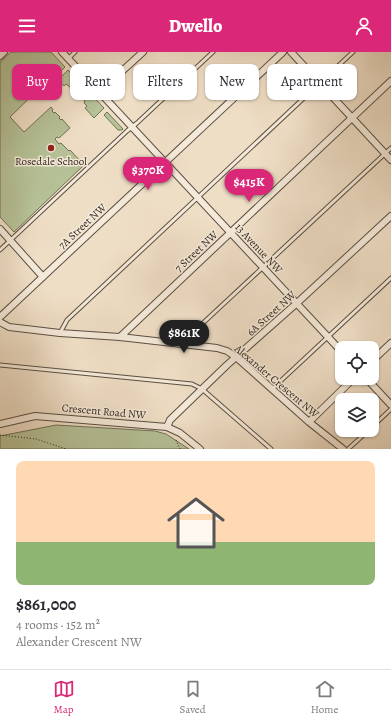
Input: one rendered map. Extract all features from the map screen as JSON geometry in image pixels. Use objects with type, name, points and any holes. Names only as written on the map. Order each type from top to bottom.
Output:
[{"type":"street","points":[[0,56],[4,52]]},
{"type":"street","name":"13 Avenue NW","points":[[62,52],[73,64]]},
{"type":"street","points":[[125,68],[143,52]]},
{"type":"street","name":"7A Street NW","points":[[0,317],[284,52]]},
{"type":"street","points":[[291,52],[302,64]]},
{"type":"street","name":"7 Street NW","points":[[120,337],[391,82]]},
{"type":"street","name":"13 Avenue NW","points":[[107,100],[335,344]]},
{"type":"street","points":[[334,100],[391,160]]},
{"type":"street","name":"6A Street NW","points":[[167,427],[170,420],[227,365],[391,216]]},
{"type":"street","points":[[0,229],[43,277]]},
{"type":"street","name":"Alexander Crescent NW","points":[[0,322],[9,327],[60,333],[120,337],[217,348],[227,351],[236,357],[309,422],[344,449]]},
{"type":"street","points":[[379,354],[391,343]]},
{"type":"street","points":[[309,422],[347,385]]},
{"type":"street","points":[[373,385],[391,404]]},
{"type":"street","name":"Crescent Road NW","points":[[0,424],[35,416],[167,427],[180,433],[200,449]]},
{"type":"lane","points":[[68,59],[75,52]]},
{"type":"lane","points":[[0,250],[213,52]]},
{"type":"lane","points":[[340,64],[353,52]]},
{"type":"lane","points":[[60,333],[67,320],[302,100]]},
{"type":"lane","points":[[186,345],[188,337],[391,148]]},
{"type":"lane","points":[[272,389],[391,278]]},
{"type":"lane","points":[[0,365],[192,384],[202,389],[271,449]]},
{"type":"lane","points":[[379,420],[391,409]]},
{"type":"lane","points":[[348,449],[361,437]]},
{"type":"path","points":[[0,435],[36,439],[66,449]]},
{"type":"path","points":[[176,440],[180,449]]},
{"type":"green space","points":[[11,52],[51,52],[65,67],[62,70],[62,64],[12,64],[12,100],[27,100],[10,117],[24,132],[51,107],[53,110],[52,111],[54,113],[55,112],[70,128],[59,138],[57,137],[55,139],[59,144],[61,143],[69,151],[70,150],[84,165],[14,232],[0,217],[0,62]]},
{"type":"green space","points":[[68,70],[70,72],[70,87],[66,84],[64,86],[62,84],[62,76]]},
{"type":"green space","points":[[84,100],[96,100],[104,108],[94,118],[85,108],[87,106],[84,103]]},
{"type":"green space","points":[[107,112],[123,129],[122,130],[118,130],[104,115]]},
{"type":"green space","points":[[56,425],[155,431],[166,434],[189,449],[0,449],[0,436]]},
{"type":"place","name":"Rosedale School","points":[[51,148]]}]
